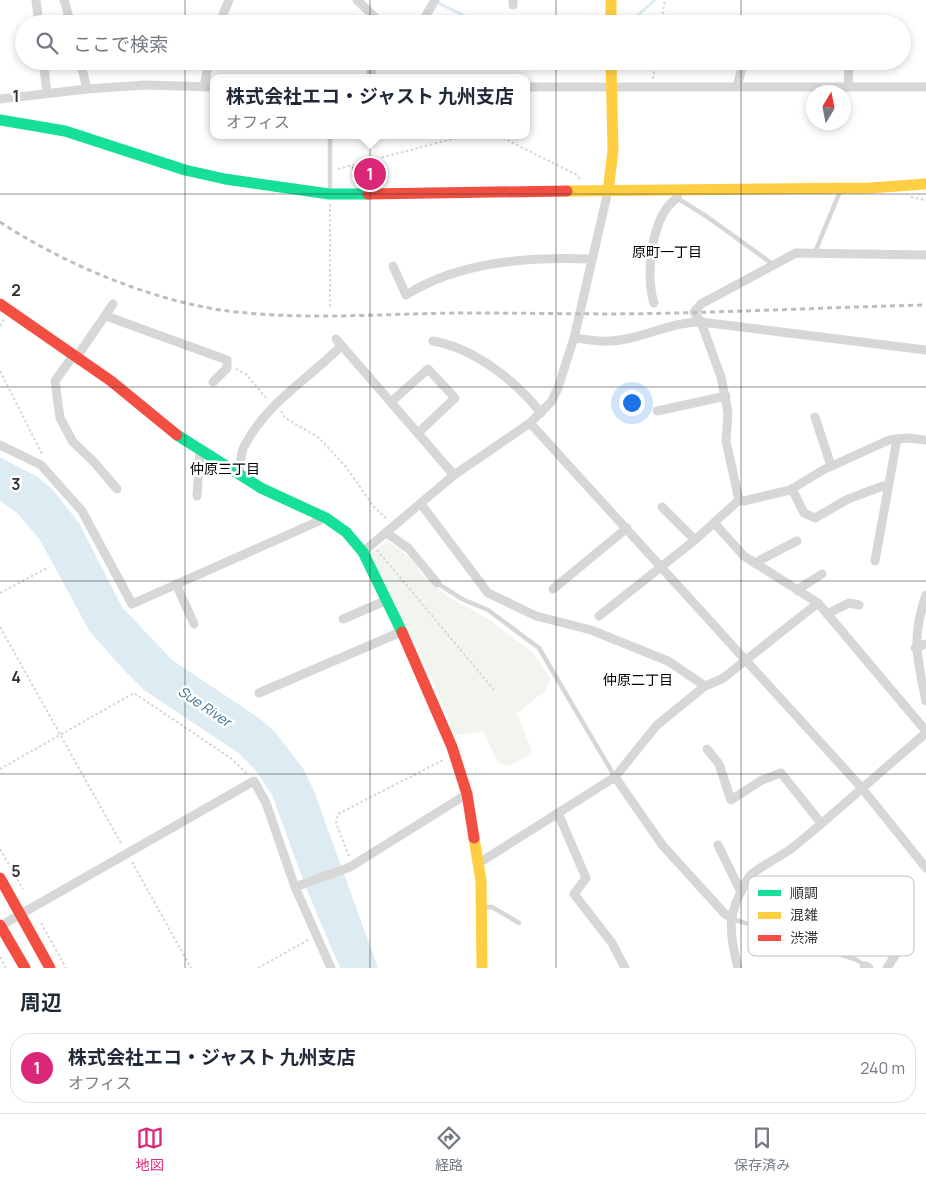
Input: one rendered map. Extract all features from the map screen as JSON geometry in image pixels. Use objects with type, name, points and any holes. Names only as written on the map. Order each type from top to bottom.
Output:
[{"type":"main road","points":[[611,0],[611,15]]},
{"type":"main road","points":[[608,191],[613,151],[611,70]]},
{"type":"main road","points":[[0,120],[65,131],[185,170],[225,179],[330,194],[584,191],[677,194],[926,184]]},
{"type":"main road","points":[[0,304],[111,381],[184,441],[260,488],[323,516],[346,532],[363,552],[385,601],[402,632],[454,755],[467,794],[479,863],[482,968]]},
{"type":"main road","points":[[0,878],[50,968]]},
{"type":"main road","points":[[0,926],[25,968]]},
{"type":"street","points":[[36,0],[38,15]]},
{"type":"street","points":[[64,0],[68,15]]},
{"type":"street","points":[[223,15],[229,0]]},
{"type":"street","points":[[357,0],[373,15]]},
{"type":"street","points":[[426,15],[435,0]]},
{"type":"street","points":[[44,70],[47,93]]},
{"type":"street","points":[[82,70],[87,89]]},
{"type":"street","points":[[0,99],[87,89],[145,85],[209,87],[209,70]]},
{"type":"street","points":[[736,86],[741,70]]},
{"type":"street","points":[[848,85],[849,70]]},
{"type":"street","points":[[530,87],[806,87]]},
{"type":"street","points":[[851,87],[926,87]]},
{"type":"street","points":[[363,552],[454,475],[530,423],[541,413],[558,388],[574,338],[590,259],[608,191]]},
{"type":"street","points":[[654,303],[650,261],[660,219],[677,194]]},
{"type":"street","points":[[739,500],[726,441],[728,412],[726,396],[701,322],[694,312],[701,304],[796,253],[926,255]]},
{"type":"street","points":[[393,266],[406,295],[420,286],[446,276],[491,264],[538,260],[590,259]]},
{"type":"street","points":[[113,304],[106,316],[55,380],[60,418],[73,442],[93,461],[117,489]]},
{"type":"street","points":[[106,316],[227,360],[227,368],[212,382]]},
{"type":"street","points":[[574,338],[610,341],[658,330],[677,323],[701,322],[926,350]]},
{"type":"street","points":[[433,341],[448,344],[479,360],[517,388],[541,413]]},
{"type":"street","points":[[238,474],[240,458],[245,444],[273,404],[338,342],[454,475]]},
{"type":"street","points":[[391,402],[428,370],[455,398],[418,433]]},
{"type":"street","points":[[657,411],[726,396]]},
{"type":"street","points":[[814,417],[831,466]]},
{"type":"street","points":[[530,423],[861,787],[926,868]]},
{"type":"street","points":[[739,500],[744,501],[792,490],[831,466],[878,444],[897,439],[926,440]]},
{"type":"street","points":[[874,561],[897,439]]},
{"type":"street","points":[[0,445],[43,467],[82,511],[132,604],[319,521],[323,516]]},
{"type":"street","points":[[197,496],[200,450]]},
{"type":"street","points":[[792,490],[804,513],[815,518],[848,499],[883,486],[888,486]]},
{"type":"street","points":[[599,616],[715,524],[739,500]]},
{"type":"street","points":[[421,504],[488,593],[536,616],[591,630],[668,660],[705,686]]},
{"type":"street","points":[[662,507],[695,540]]},
{"type":"street","points":[[715,524],[744,556],[818,603],[926,732],[861,787],[795,847],[749,876]]},
{"type":"street","points":[[553,589],[627,528]]},
{"type":"street","points":[[387,533],[409,549],[437,583]]},
{"type":"street","points":[[756,564],[760,560],[797,541]]},
{"type":"street","points":[[798,591],[822,574]]},
{"type":"street","points":[[176,584],[194,624]]},
{"type":"street","points":[[926,595],[916,629],[916,648],[926,701]]},
{"type":"street","points":[[343,619],[385,601]]},
{"type":"street","points":[[479,863],[615,777],[657,724],[705,686],[722,679],[818,603]]},
{"type":"street","points":[[827,614],[849,603],[858,604]]},
{"type":"street","points":[[259,694],[402,632]]},
{"type":"street","points":[[916,648],[926,644]]},
{"type":"street","points":[[708,749],[718,764],[731,800],[762,780],[781,774],[821,823]]},
{"type":"street","points":[[615,777],[663,846],[732,918]]},
{"type":"street","points":[[0,926],[254,781],[266,803],[300,885],[316,935],[331,968]]},
{"type":"street","points":[[300,885],[352,866],[467,794]]},
{"type":"street","points":[[558,813],[586,878],[574,894],[612,943],[625,968]]},
{"type":"street","points":[[718,845],[741,892]]},
{"type":"street","points":[[738,968],[730,933],[732,918],[748,879]]},
{"type":"street","points":[[887,968],[895,956]]},
{"type":"lane","points":[[330,139],[330,194]]},
{"type":"lane","points":[[815,252],[841,188]]},
{"type":"lane","points":[[677,194],[774,265]]},
{"type":"lane","points":[[437,583],[462,599],[488,610],[539,648],[615,777]]},
{"type":"lane","points":[[481,907],[492,907],[519,923]]},
{"type":"lane","points":[[732,918],[748,923]]},
{"type":"lane","points":[[845,956],[857,960],[866,967]]},
{"type":"path","points":[[662,15],[665,0]]},
{"type":"path","points":[[653,86],[655,70]]},
{"type":"path","points":[[330,170],[452,139]]},
{"type":"path","points":[[505,139],[577,175],[583,184],[584,191]]},
{"type":"path","points":[[330,194],[330,306]]},
{"type":"path","points":[[227,360],[246,374],[285,418],[318,437],[346,467],[374,507],[395,526]]},
{"type":"path","points":[[0,371],[44,459],[43,467]]},
{"type":"path","points":[[372,544],[495,691]]},
{"type":"path","points":[[0,593],[49,566]]},
{"type":"path","points":[[0,627],[191,968]]},
{"type":"path","points":[[0,769],[134,693],[232,760],[254,781]]},
{"type":"path","points":[[352,866],[336,823],[338,814],[454,755]]},
{"type":"path","points":[[0,849],[23,889]]},
{"type":"path","points":[[41,923],[66,968]]},
{"type":"path","points":[[258,968],[316,935]]},
{"type":"path","points":[[0,957],[6,968]]},
{"type":"shaded area","points":[[388,541],[409,557],[425,578],[450,598],[489,619],[533,653],[551,679],[545,691],[517,713],[532,751],[526,757],[509,766],[498,763],[483,732],[455,735],[425,663],[371,553]]},
{"type":"water","name":"Sue River","points":[[0,457],[39,478],[53,490],[79,523],[122,607],[172,660],[259,718],[275,732],[304,770],[314,791],[378,968],[340,968],[306,888],[272,795],[257,772],[240,754],[144,690],[90,632],[40,540],[18,514],[0,501]]},
{"type":"building","points":[[371,162],[377,178],[356,183],[352,167]]},
{"type":"waterway","points":[[638,15],[655,0]]},
{"type":"waterway","points":[[436,2],[463,15]]},
{"type":"railway","points":[[0,222],[80,266],[139,290],[199,306],[258,314],[289,316],[470,313],[649,314],[926,305]]},
{"type":"traffic: fast","points":[[0,120],[65,131],[185,170],[225,179],[329,194],[368,194]]},
{"type":"traffic: fast","points":[[177,435],[261,488],[326,518],[346,532],[363,552],[402,632]]},
{"type":"traffic: slow","points":[[611,0],[611,15]]},
{"type":"traffic: slow","points":[[608,191],[613,151],[611,70]]},
{"type":"traffic: slow","points":[[567,191],[870,188],[926,184]]},
{"type":"traffic: slow","points":[[474,838],[481,881],[482,968]]},
{"type":"traffic: jam","points":[[368,194],[567,191]]},
{"type":"traffic: jam","points":[[0,304],[111,381],[177,435]]},
{"type":"traffic: jam","points":[[402,632],[452,747],[467,794],[474,838]]},
{"type":"traffic: jam","points":[[0,878],[50,968]]},
{"type":"traffic: jam","points":[[0,925],[25,968]]},
{"type":"place","name":"株式会社エコ・ジャスト 九州支店","points":[[370,174]]},
{"type":"district","name":"原町一丁目","points":[[667,251]]},
{"type":"district","name":"仲原三丁目","points":[[225,468]]},
{"type":"district","name":"仲原二丁目","points":[[638,679]]}]
